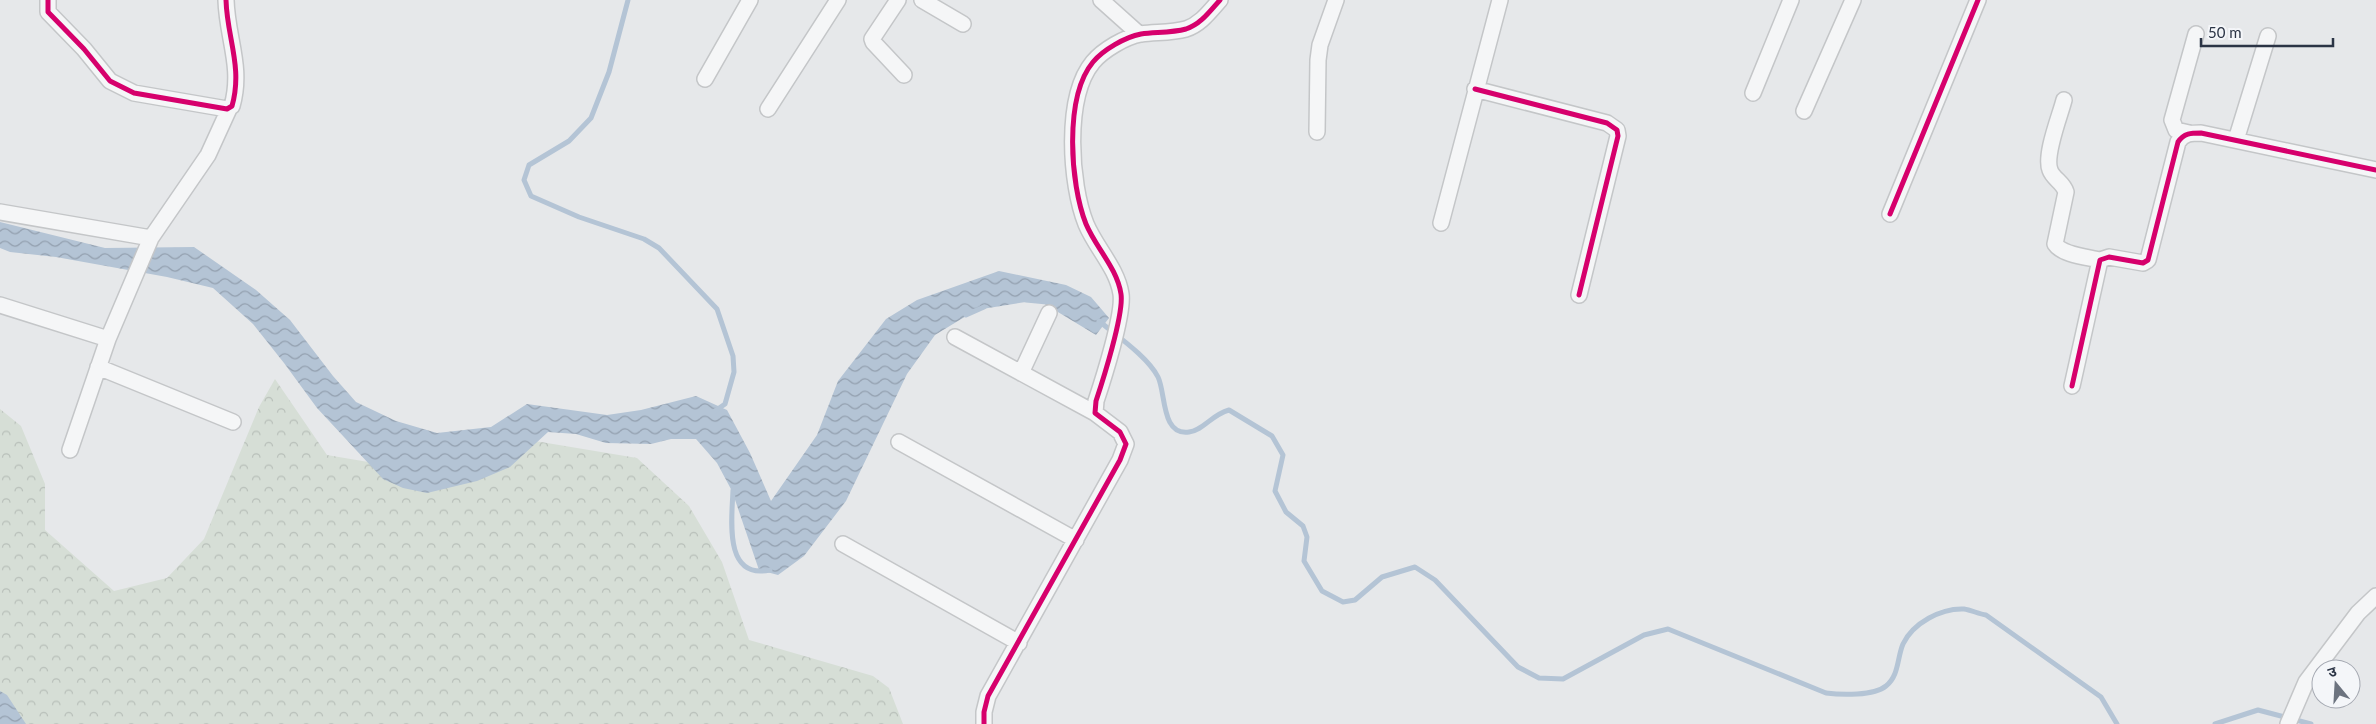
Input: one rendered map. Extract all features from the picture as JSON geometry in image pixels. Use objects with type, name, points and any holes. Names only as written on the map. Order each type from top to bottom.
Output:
[{"type":"street","points":[[48,0],[48,12],[84,49],[110,81],[134,93],[229,109]]},
{"type":"street","points":[[70,450],[108,339],[150,241],[208,155],[232,106],[237,88],[237,72],[226,0]]},
{"type":"street","points":[[705,79],[750,0]]},
{"type":"street","points":[[768,109],[838,0]]},
{"type":"street","points":[[898,0],[872,39],[904,75]]},
{"type":"street","points":[[922,0],[963,24]]},
{"type":"street","points":[[1101,0],[1139,34]]},
{"type":"street","points":[[1096,414],[1096,401],[1120,313],[1121,296],[1117,277],[1090,231],[1080,203],[1073,148],[1073,121],[1082,80],[1093,62],[1109,48],[1139,34],[1167,33],[1187,28],[1202,20],[1220,0]]},
{"type":"street","points":[[1317,132],[1320,45],[1336,0]]},
{"type":"street","points":[[1441,223],[1500,0]]},
{"type":"street","points":[[1753,93],[1791,0]]},
{"type":"street","points":[[1804,111],[1853,0]]},
{"type":"street","points":[[1890,214],[1978,0]]},
{"type":"street","points":[[2196,34],[2172,120],[2176,130],[2201,133],[2376,170]]},
{"type":"street","points":[[2236,140],[2268,36]]},
{"type":"street","points":[[1475,89],[1607,123],[1617,130],[1618,136],[1579,295]]},
{"type":"street","points":[[2064,100],[2048,158],[2050,172],[2064,186],[2066,192],[2055,244],[2064,250],[2100,260],[2109,257],[2142,263],[2148,260],[2178,142],[2182,136],[2189,133]]},
{"type":"street","points":[[0,212],[150,241]]},
{"type":"street","points":[[2072,386],[2100,260]]},
{"type":"street","points":[[0,305],[108,339]]},
{"type":"street","points":[[1021,372],[1049,313]]},
{"type":"street","points":[[955,337],[1096,414],[1120,432],[1126,444],[1120,460],[988,696],[984,712],[984,724]]},
{"type":"street","points":[[98,367],[234,422]]},
{"type":"street","points":[[899,442],[1076,540]]},
{"type":"street","points":[[843,544],[1019,643]]},
{"type":"street","points":[[2288,724],[2306,682],[2358,613],[2376,596]]},
{"type":"green space","points":[[275,379],[327,455],[380,464],[529,440],[637,458],[689,506],[722,562],[749,640],[873,676],[889,688],[903,724],[0,724],[0,409],[21,426],[45,484],[45,530],[114,591],[167,578],[204,539],[259,407]]},
{"type":"water","points":[[0,222],[105,248],[194,247],[256,290],[290,320],[333,376],[356,402],[396,421],[437,433],[491,427],[527,404],[607,415],[641,410],[696,396],[727,410],[750,453],[771,501],[817,435],[838,381],[886,319],[917,300],[999,271],[1066,285],[1091,297],[1109,318],[1096,335],[1038,300],[976,310],[935,335],[907,374],[846,501],[804,556],[778,575],[759,570],[732,491],[717,463],[696,439],[671,439],[651,444],[606,443],[576,434],[548,432],[510,467],[477,481],[427,493],[403,488],[383,479],[317,408],[253,324],[213,288],[167,277],[56,257],[10,252],[0,248]]},
{"type":"water","points":[[0,691],[7,695],[26,724],[0,724]]},
{"type":"waterway","points":[[628,0],[609,72],[591,118],[569,141],[529,165],[524,180],[531,196],[579,217],[644,239],[659,248],[717,309],[733,356],[734,372],[725,404],[715,411]]},
{"type":"waterway","points":[[1026,300],[1047,302]]},
{"type":"waterway","points":[[966,315],[984,307]]},
{"type":"waterway","points":[[1099,321],[1132,347],[1153,369],[1158,377],[1166,412],[1173,427],[1180,431],[1194,431],[1217,415],[1229,410],[1272,436],[1283,455],[1275,491],[1286,512],[1303,526],[1307,537],[1304,561],[1322,591],[1343,602],[1355,600],[1382,577],[1415,567],[1435,580],[1518,667],[1539,678],[1563,679],[1644,635],[1668,629],[1826,693],[1848,694],[1874,692],[1886,686],[1896,672],[1903,644],[1921,623],[1946,611],[1964,609],[1986,615],[2101,697],[2117,724]]},
{"type":"waterway","points":[[733,490],[732,530],[737,556],[744,566],[755,571],[770,570]]},
{"type":"waterway","points":[[2215,724],[2258,710],[2311,724]]},
{"type":"cycle path","points":[[48,0],[48,12],[84,49],[110,81],[134,93],[227,109],[232,106],[236,78],[226,0]]},
{"type":"cycle path","points":[[984,724],[984,712],[988,696],[1120,460],[1126,444],[1120,432],[1095,413],[1096,401],[1116,331],[1121,294],[1115,275],[1086,224],[1076,187],[1073,141],[1077,96],[1084,77],[1093,62],[1108,49],[1121,41],[1141,34],[1175,31],[1191,27],[1205,17],[1220,0]]},
{"type":"cycle path","points":[[1890,214],[1978,0]]},
{"type":"cycle path","points":[[1475,89],[1607,123],[1617,130],[1618,136],[1579,295]]},
{"type":"cycle path","points":[[2072,386],[2100,260],[2109,257],[2143,263],[2148,260],[2178,142],[2185,135],[2201,133],[2376,170]]}]
